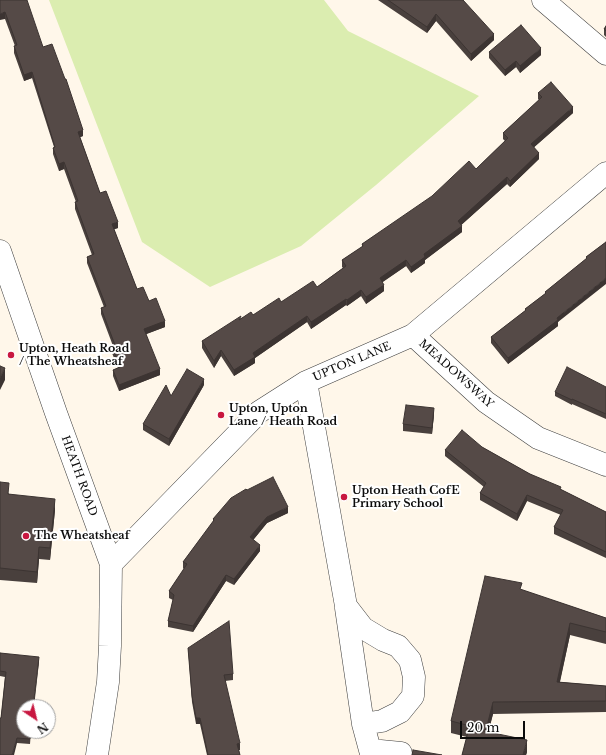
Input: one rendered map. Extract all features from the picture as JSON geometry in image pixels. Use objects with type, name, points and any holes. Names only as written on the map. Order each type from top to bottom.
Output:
[{"type":"street","points":[[543,0],[606,54]]},
{"type":"street","name":"UPTON LANE","points":[[111,564],[259,412],[306,382],[414,335],[606,173]]},
{"type":"street","name":"HEATH ROAD","points":[[0,251],[58,420],[111,564],[108,682],[98,755]]},
{"type":"street","name":"MEADOWSWAY","points":[[414,335],[486,402],[538,438],[606,465]]},
{"type":"street","points":[[306,382],[346,606],[363,724],[370,750],[401,753]]},
{"type":"street","points":[[346,606],[363,628],[383,640],[398,646],[410,660],[414,677],[413,696],[400,712],[382,721],[363,724]]},
{"type":"green space","points":[[49,0],[324,0],[348,31],[479,96],[376,185],[301,246],[210,287],[142,242]]},
{"type":"building","points":[[0,0],[27,0],[43,47],[52,44],[66,79],[83,130],[78,132],[100,193],[106,191],[118,222],[112,224],[137,289],[143,287],[149,301],[156,298],[165,321],[144,329],[160,369],[119,385],[113,370],[120,367],[112,346],[115,345],[101,308],[106,306],[87,257],[94,254],[75,202],[78,201],[64,162],[59,164],[53,148],[55,147],[32,72],[24,75],[14,46],[17,45],[5,12],[0,14]]},
{"type":"building","points":[[388,0],[463,0],[494,34],[471,54],[436,14],[427,27]]},
{"type":"building","points":[[521,25],[541,48],[520,66],[516,61],[505,70],[489,52]]},
{"type":"building","points":[[551,82],[573,107],[531,144],[539,153],[510,181],[507,177],[458,221],[462,226],[424,254],[425,257],[411,267],[406,260],[380,278],[384,285],[366,297],[361,290],[311,322],[307,316],[253,353],[255,357],[234,370],[221,350],[214,361],[202,341],[241,316],[239,320],[251,312],[253,315],[279,298],[281,302],[313,281],[317,287],[346,266],[342,260],[363,246],[362,244],[432,196],[469,161],[476,169],[508,138],[503,133],[542,97],[538,93]]},
{"type":"building","points":[[606,242],[606,278],[557,318],[558,320],[508,358],[491,337],[526,310],[525,309],[587,258],[586,257]]},
{"type":"building","points":[[0,366],[5,368],[0,378]]},
{"type":"building","points":[[567,367],[606,387],[606,414],[555,392]]},
{"type":"building","points":[[187,369],[204,379],[169,439],[143,424],[166,385],[171,396]]},
{"type":"building","points":[[406,405],[434,408],[432,428],[403,424]]},
{"type":"building","points":[[462,430],[482,447],[530,474],[561,487],[560,489],[606,512],[606,552],[554,527],[563,510],[527,495],[517,514],[480,493],[486,483],[445,450]]},
{"type":"building","points":[[273,477],[288,507],[267,517],[250,537],[260,545],[234,579],[226,575],[193,626],[168,621],[174,595],[169,591],[187,564],[183,562],[214,520],[213,519],[231,498],[246,489],[247,490]]},
{"type":"building","name":"The Wheatsheaf","points":[[0,482],[9,483],[8,494],[55,499],[50,548],[39,547],[37,572],[0,568]]},
{"type":"building","points":[[485,576],[522,583],[520,589],[606,618],[606,632],[570,623],[557,682],[606,686],[606,701],[493,702],[486,730],[451,721]]},
{"type":"building","points":[[229,621],[233,674],[224,675],[240,743],[237,744],[240,755],[208,755],[200,718],[196,718],[192,696],[188,648]]},
{"type":"building","points":[[0,653],[39,657],[34,699],[16,699],[17,739],[12,755],[0,755],[0,718],[6,672],[0,671]]},
{"type":"building","points":[[469,728],[527,740],[523,755],[462,755]]},
{"type":"building","points":[[413,750],[442,755],[412,755]]},
{"type":"place","name":"Upton, Heath Road / The Wheatsheaf","points":[[11,355]]},
{"type":"place","name":"Upton, Upton Lane / Heath Road","points":[[221,415]]},
{"type":"place","name":"Upton Heath CofE Primary School","points":[[344,497]]},
{"type":"place","name":"The Wheatsheaf","points":[[26,536]]}]
